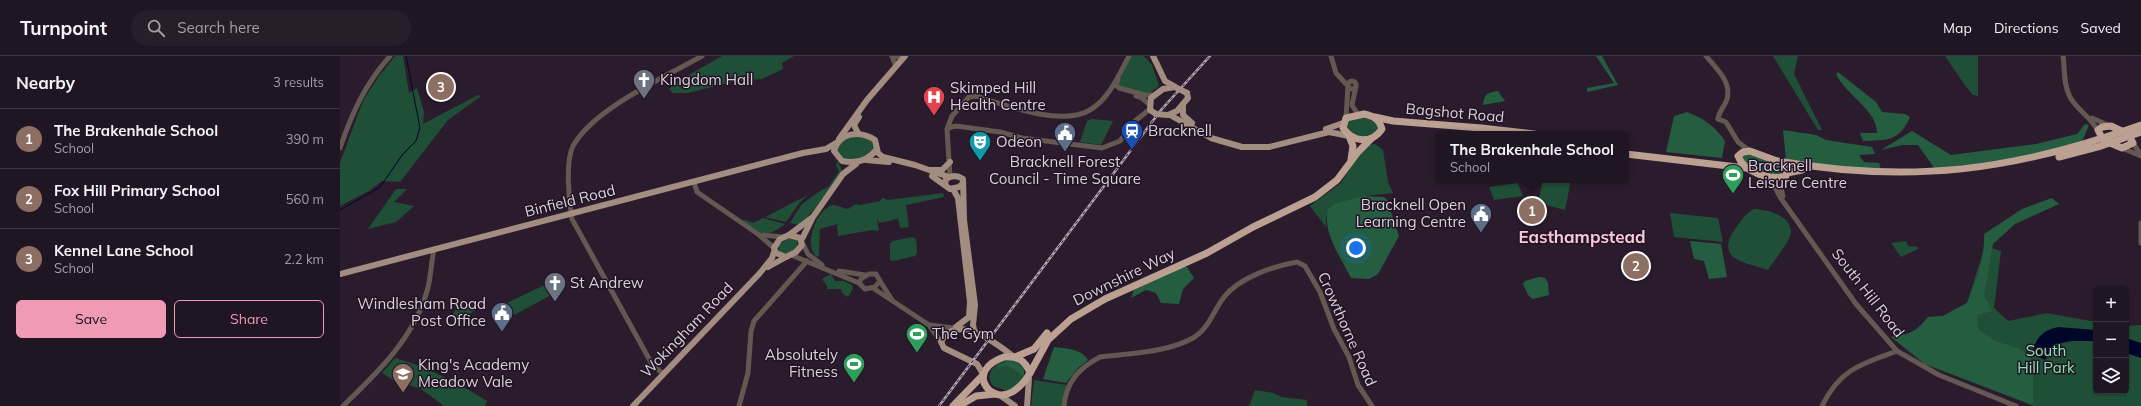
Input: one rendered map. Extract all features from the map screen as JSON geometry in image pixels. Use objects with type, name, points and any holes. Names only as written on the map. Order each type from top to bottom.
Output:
[{"type":"highway","points":[[1349,136],[1362,140],[1371,139],[1382,129],[1380,122],[1375,117],[1357,113],[1344,120],[1344,130],[1354,146],[1351,161]]},
{"type":"highway","name":"Bagshot Road","points":[[1375,117],[1392,121],[1454,124],[1510,131]]},
{"type":"highway","name":"Bagshot Road","points":[[1382,129],[1391,124],[1400,124],[1490,131]]},
{"type":"highway","points":[[2090,144],[2102,127],[2111,126],[2134,128],[2141,125]]},
{"type":"highway","points":[[2111,126],[2130,138]]},
{"type":"highway","points":[[1777,162],[1805,167],[1866,173],[1928,172],[2018,162],[2057,154],[2090,144],[2104,143],[2121,148],[2130,138],[2134,128]]},
{"type":"highway","points":[[2098,132],[2104,143]]},
{"type":"highway","points":[[1629,154],[1746,168],[1778,179],[1792,171],[1803,170],[1887,177],[1963,173],[2035,162],[2104,143],[2130,138],[2141,132]]},
{"type":"highway","name":"Downshire Way","points":[[1014,356],[1034,349],[1052,328],[1082,307],[1193,253],[1251,228],[1325,191],[1340,178],[1359,150],[1371,139]]},
{"type":"highway","points":[[1629,150],[1725,161],[1734,160],[1743,152],[1750,151],[1777,162],[1785,167],[1786,175]]},
{"type":"highway","points":[[1738,156],[1746,168]]},
{"type":"highway","name":"Downshire Way","points":[[1030,377],[1044,345],[1054,332],[1076,316],[1132,286],[1222,245],[1251,228]]},
{"type":"highway","points":[[954,406],[983,374],[989,365],[996,360],[1014,356],[1026,361],[1030,377],[1017,392],[998,395],[976,395],[967,399],[959,406]]},
{"type":"highway","points":[[983,374],[986,387],[998,395]]},
{"type":"main road","points":[[858,134],[854,126],[857,119],[910,56]]},
{"type":"main road","points":[[1148,56],[1159,76],[1161,84],[1159,91]]},
{"type":"main road","points":[[1153,56],[1165,81],[1187,93],[1188,98],[1183,105],[1168,115]]},
{"type":"main road","points":[[857,163],[842,161],[835,155],[834,149],[836,143],[863,105],[904,57]]},
{"type":"main road","points":[[1174,87],[1159,91],[1154,95],[1150,107],[1156,114],[1168,115],[1211,138],[1242,147],[1269,147],[1332,132],[1349,136]]},
{"type":"main road","points":[[1183,105],[1183,115],[1192,123],[1216,137],[1242,144],[1275,143],[1344,120]]},
{"type":"main road","points":[[836,143],[845,136],[858,134],[873,138],[879,154],[885,158],[928,170],[939,175],[949,177],[958,175],[962,178],[964,220],[975,306],[973,325],[975,334]]},
{"type":"main road","name":"Binfield Road","points":[[821,151],[836,143]]},
{"type":"main road","points":[[865,160],[877,149]]},
{"type":"main road","name":"Binfield Road","points":[[340,274],[806,152],[821,151],[835,155]]},
{"type":"main road","points":[[813,217],[790,235],[783,237],[776,242],[774,250],[788,256],[797,252],[813,217],[843,174],[857,163],[865,160],[877,160],[911,167],[930,175],[953,189],[958,198],[970,306],[968,319],[945,334],[942,342],[946,349],[977,364],[983,374]]},
{"type":"main road","points":[[842,161],[843,174]]},
{"type":"main road","points":[[928,170],[942,170],[951,166]]},
{"type":"main road","points":[[945,185],[945,181],[949,177]]},
{"type":"main road","points":[[953,189],[963,183]]},
{"type":"main road","points":[[790,235],[799,236],[802,242]]},
{"type":"main road","name":"Wokingham Road","points":[[633,406],[760,272],[772,258],[774,250]]},
{"type":"main road","name":"Wokingham Road","points":[[760,272],[788,256]]},
{"type":"main road","points":[[955,328],[994,342],[1014,356]]},
{"type":"main road","points":[[1027,406],[1030,377]]},
{"type":"main road","points":[[998,395],[1015,406]]},
{"type":"street","points":[[340,148],[353,110],[362,90],[390,56]]},
{"type":"street","points":[[664,374],[653,366],[571,214],[570,156],[572,148],[578,139],[595,121],[610,109],[702,56]]},
{"type":"street","points":[[896,67],[892,56],[904,57]]},
{"type":"street","points":[[1106,94],[1111,91],[1119,91],[1142,98],[1150,107],[1143,116],[1135,121],[1120,141],[1102,148],[1022,138],[999,132],[952,127],[948,123],[952,116],[971,96],[1028,111],[1073,116],[1089,111],[1106,94],[1129,56]]},
{"type":"street","points":[[1331,56],[1335,70],[1340,79],[1348,86],[1349,93],[1344,120]]},
{"type":"street","points":[[1706,56],[1722,75],[1728,87],[1728,97],[1718,119],[1728,125],[1729,130],[1738,142],[1750,151]]},
{"type":"street","points":[[2063,56],[2067,91],[2075,104],[2088,115],[2111,126]]},
{"type":"street","points":[[1335,70],[1356,84],[1352,105],[1357,113]]},
{"type":"street","points":[[1119,74],[1116,84],[1118,87],[1145,95],[1154,95]]},
{"type":"street","points":[[1348,86],[1352,81]]},
{"type":"street","points":[[1348,86],[1356,86]]},
{"type":"street","points":[[1143,116],[1156,114]]},
{"type":"street","points":[[2088,115],[2098,132]]},
{"type":"street","points":[[949,177],[951,166],[946,136],[952,127]]},
{"type":"street","points":[[2130,138],[2141,156]]},
{"type":"street","points":[[1738,142],[1738,156]]},
{"type":"street","points":[[2121,148],[2141,156]]},
{"type":"street","points":[[951,166],[958,175]]},
{"type":"street","name":"South Hill Road","points":[[1785,202],[1781,188],[1786,175]]},
{"type":"street","name":"South Hill Road","points":[[1770,177],[1785,202],[1859,308],[1874,328],[1897,351],[1939,375],[2016,406]]},
{"type":"street","points":[[694,182],[697,192],[758,234],[774,250]]},
{"type":"street","points":[[2141,224],[2141,243]]},
{"type":"street","points":[[758,234],[783,237]]},
{"type":"street","points":[[739,406],[748,373],[751,331],[754,321],[807,261],[808,258],[802,242]]},
{"type":"street","points":[[802,242],[808,254],[820,264],[845,273],[865,275],[876,274],[893,301]]},
{"type":"street","points":[[343,406],[384,364],[411,328],[427,292],[434,250]]},
{"type":"street","points":[[788,256],[807,261],[859,283],[865,289],[873,288],[880,281]]},
{"type":"street","name":"Crowthorne Road","points":[[1064,406],[1066,392],[1071,380],[1093,360],[1100,357],[1184,342],[1193,338],[1205,327],[1223,297],[1234,287],[1293,262],[1300,262],[1307,269],[1320,292],[1334,329],[1349,357],[1358,385],[1372,406]]},
{"type":"street","points":[[859,283],[865,275]]},
{"type":"street","points":[[873,288],[929,325],[942,342]]},
{"type":"street","points":[[929,325],[955,328]]},
{"type":"street","points":[[1822,406],[1832,388],[1858,365],[1897,351]]},
{"type":"green space","points":[[395,56],[403,56],[409,93],[417,88],[424,112],[423,124],[478,95],[481,96],[448,120],[400,182],[382,181],[369,191],[340,206],[340,163],[364,99],[379,76]]},
{"type":"green space","points":[[722,56],[794,56],[782,63],[783,69],[762,79],[736,81],[688,93],[673,93],[669,89],[673,84]]},
{"type":"green space","points":[[1131,56],[1144,56],[1152,65],[1159,86],[1149,94],[1122,88],[1118,83]]},
{"type":"green space","points":[[1596,56],[1602,56],[1618,85],[1587,92],[1587,88],[1614,83]]},
{"type":"green space","points":[[1773,56],[1798,56],[1794,74],[1822,130],[1818,130]]},
{"type":"green space","points":[[1945,56],[1978,56],[1978,96],[1973,95]]},
{"type":"green space","points":[[1838,72],[1876,102],[1882,112],[1905,114],[1910,117],[1906,125],[1897,135],[1886,140],[1863,141],[1860,133],[1877,133],[1876,125],[1867,110],[1840,81],[1836,74]]},
{"type":"green space","points":[[1498,91],[1505,101],[1483,105],[1485,96],[1491,92]]},
{"type":"green space","points":[[1687,112],[1698,117],[1718,131],[1725,141],[1722,158],[1666,152],[1674,116]]},
{"type":"green space","points":[[1358,115],[1377,122],[1379,129],[1377,132],[1361,138],[1346,129],[1346,122]]},
{"type":"green space","points":[[1092,119],[1113,121],[1101,145],[1080,142],[1087,121]]},
{"type":"green space","points":[[2085,124],[2089,125],[2082,142],[2019,158],[1935,169],[1918,145],[1902,145],[1881,150],[1912,131],[1951,155],[2036,144],[2077,134]]},
{"type":"green space","points":[[1783,130],[1816,135],[1826,140],[1872,147],[1875,154],[1859,155],[1864,162],[1879,163],[1881,169],[1843,168],[1786,160]]},
{"type":"green space","points":[[859,135],[869,137],[875,143],[874,150],[870,155],[857,162],[844,160],[839,156],[836,150],[837,146],[845,138]]},
{"type":"green space","points":[[1375,144],[1383,150],[1388,182],[1393,193],[1365,196],[1326,217],[1326,227],[1310,206],[1341,183],[1358,155],[1369,145]]},
{"type":"green space","points":[[1748,153],[1781,166],[1785,173],[1778,176],[1746,165],[1742,156]]},
{"type":"green space","points":[[838,161],[842,171],[812,212],[800,225],[790,223],[801,205],[829,186],[839,171],[836,165]]},
{"type":"green space","points":[[1518,183],[1523,196],[1494,200],[1489,187]]},
{"type":"green space","points":[[1542,183],[1570,183],[1565,210],[1538,203]]},
{"type":"green space","points":[[396,189],[407,189],[394,202],[414,206],[396,222],[368,229]]},
{"type":"green space","points":[[943,193],[944,197],[906,205],[909,227],[900,228],[898,219],[879,223],[877,218],[879,231],[872,230],[838,236],[837,224],[820,229],[819,256],[817,257],[813,252],[811,237],[813,228],[822,213],[833,205],[848,209],[856,204],[860,205],[880,201],[882,198],[888,200]]},
{"type":"green space","points":[[808,195],[800,202],[786,222],[765,217]]},
{"type":"green space","points":[[1365,196],[1384,197],[1387,200],[1399,236],[1378,274],[1369,279],[1351,278],[1330,236],[1327,218],[1328,209],[1337,203]]},
{"type":"green space","points":[[2052,198],[2059,204],[2015,224],[1993,244],[1984,296],[1993,311],[1977,315],[1978,329],[1995,341],[2018,348],[2028,354],[2033,363],[2033,405],[1925,364],[1891,337],[1912,332],[1916,330],[1928,317],[1943,316],[1967,303],[1977,278],[1983,252],[1984,234],[2022,209]]},
{"type":"green space","points":[[1754,209],[1760,209],[1779,215],[1785,219],[1791,229],[1790,236],[1783,249],[1768,270],[1742,262],[1730,254],[1728,248],[1729,240],[1741,220]]},
{"type":"green space","points":[[1670,213],[1718,218],[1723,242],[1674,237]]},
{"type":"green space","points":[[763,218],[785,224],[772,232],[763,233],[741,220],[746,220],[753,223]]},
{"type":"green space","points":[[912,237],[916,239],[917,253],[915,256],[893,261],[890,260],[890,244],[893,241]]},
{"type":"green space","points":[[788,238],[797,240],[798,247],[789,253],[779,251],[778,246]]},
{"type":"green space","points":[[1690,241],[1721,244],[1727,277],[1709,279],[1704,261],[1694,259]]},
{"type":"green space","points":[[1906,241],[1908,246],[1918,247],[1918,249],[1901,257],[1891,243]]},
{"type":"green space","name":"South Hill Park","points":[[1985,246],[2001,251],[1994,308],[2008,321],[2047,313],[2093,321],[2093,394],[2129,394],[2129,326],[2141,325],[2141,406],[2034,406],[1925,364],[1891,337],[1912,332],[1928,317],[1943,316],[1967,303]]},
{"type":"green space","points":[[1182,267],[1187,267],[1194,278],[1183,289],[1179,304],[1161,303],[1156,293],[1146,290],[1131,298],[1134,290]]},
{"type":"green space","points":[[831,274],[835,281],[843,281],[852,285],[853,289],[848,297],[842,293],[841,289],[827,289],[827,286],[822,279]]},
{"type":"green space","points":[[1539,277],[1545,278],[1548,283],[1549,295],[1533,299],[1528,295],[1523,284],[1525,281]]},
{"type":"green space","points":[[559,278],[566,287],[514,315],[505,304]]},
{"type":"green space","points":[[483,303],[462,321],[451,318],[456,309]]},
{"type":"green space","points":[[1054,347],[1078,351],[1088,360],[1078,368],[1066,383],[1043,379]]},
{"type":"green space","points":[[395,358],[419,366],[454,382],[487,401],[485,406],[444,406],[421,389],[393,380],[382,373]]},
{"type":"green space","points":[[1006,360],[1015,360],[1023,366],[1024,371],[1021,381],[1008,391],[993,386],[990,382],[990,374],[994,367]]},
{"type":"green space","points":[[1009,361],[1022,366],[1024,375],[1022,376],[1015,370],[1008,367],[1002,366],[1000,369],[997,365]]},
{"type":"green space","points":[[1034,380],[1067,385],[1063,397],[1063,406],[1031,406]]},
{"type":"green space","points":[[1255,390],[1273,393],[1281,397],[1307,400],[1307,406],[1249,406]]},
{"type":"water","points":[[2058,327],[2093,330],[2093,341],[2072,341],[2056,344],[2045,360],[2032,354],[2035,344],[2040,336],[2052,328]]},
{"type":"water","points":[[2129,339],[2141,343],[2141,358],[2129,354]]},
{"type":"waterway","points":[[340,210],[380,187],[403,154],[416,141],[420,128],[406,56]]},
{"type":"railway","points":[[939,406],[1161,110],[1210,56]]},
{"type":"place","name":"Kennel Lane School","points":[[441,87]]},
{"type":"place","name":"Kingdom Hall","points":[[644,100]]},
{"type":"place","name":"Skimped Hill Health Centre","points":[[934,116]]},
{"type":"place","name":"Bracknell","points":[[1132,150]]},
{"type":"place","name":"Bracknell Forest Council - Time Square","points":[[1065,152]]},
{"type":"place","name":"Odeon","points":[[980,162]]},
{"type":"place","name":"Bracknell Leisure Centre","points":[[1733,194]]},
{"type":"place","name":"The Brakenhale School","points":[[1532,211]]},
{"type":"place","name":"Bracknell Open Learning Centre","points":[[1481,234]]},
{"type":"place","name":"Fox Hill Primary School","points":[[1636,266]]},
{"type":"place","name":"St Andrew","points":[[555,302]]},
{"type":"place","name":"Windlesham Road Post Office","points":[[502,332]]},
{"type":"place","name":"The Gym","points":[[917,354]]},
{"type":"place","name":"Absolutely Fitness","points":[[854,384]]},
{"type":"place","name":"King's Academy Meadow Vale","points":[[403,394]]},
{"type":"district","name":"Easthampstead","points":[[1582,237]]}]
